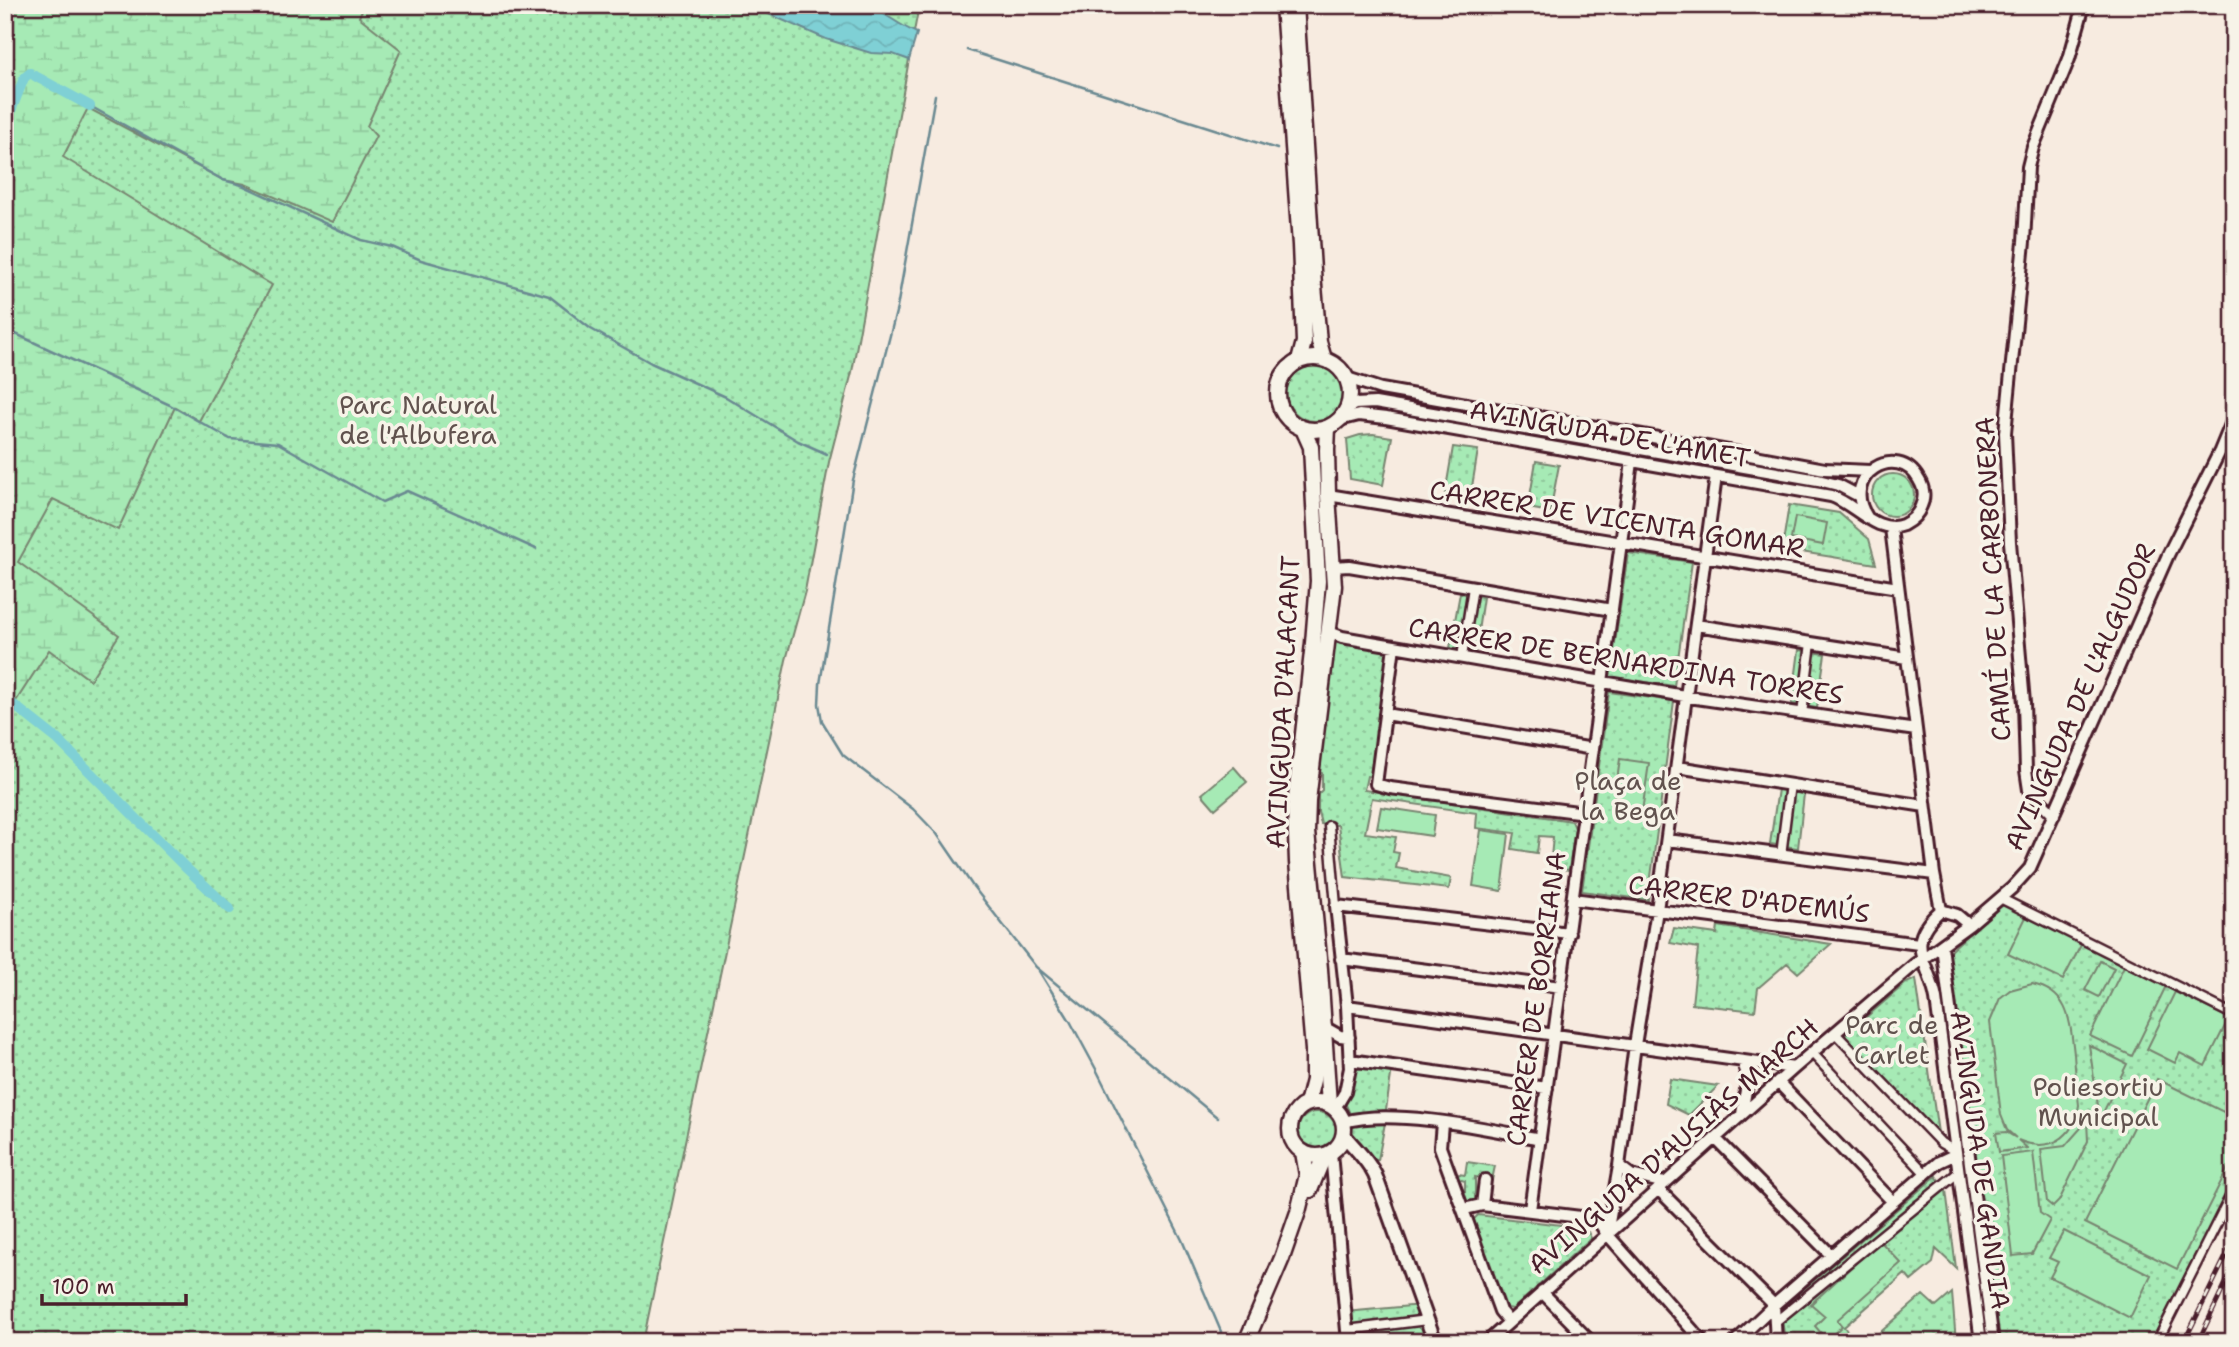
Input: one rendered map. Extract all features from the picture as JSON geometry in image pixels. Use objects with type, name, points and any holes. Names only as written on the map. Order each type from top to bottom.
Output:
[{"type":"main road","points":[[1283,5],[1300,245],[1304,342],[1299,361]]},
{"type":"main road","points":[[1296,5],[1315,300],[1319,342],[1324,359]]},
{"type":"main road","points":[[1324,359],[1335,364],[1348,378],[1351,398],[1338,419],[1316,430],[1303,429],[1292,423],[1284,414],[1278,390],[1289,368],[1299,361],[1324,359]]},
{"type":"main road","name":"AVINGUDA D'ALACANT","points":[[1331,1106],[1307,832],[1308,801],[1334,586],[1326,450],[1338,419]]},
{"type":"main road","name":"AVINGUDA D'ALACANT","points":[[1303,429],[1311,447],[1318,581],[1295,807],[1313,1050],[1313,1080],[1307,1104]]},
{"type":"main road","points":[[1255,1342],[1295,1246],[1314,1177],[1327,1154],[1341,1142],[1344,1129],[1338,1111],[1331,1106],[1321,1102],[1307,1104],[1299,1109],[1291,1123],[1292,1140],[1303,1152],[1310,1155],[1327,1154]]},
{"type":"main road","points":[[1247,1342],[1298,1212],[1307,1175],[1303,1152]]},
{"type":"street","name":"CAMÍ DE LA CARBONERA","points":[[2054,815],[2029,790],[2026,771],[2024,702],[2010,542],[2005,433],[2024,242],[2028,167],[2033,147],[2069,59],[2084,5]]},
{"type":"street","name":"AVINGUDA DE L'AMET","points":[[1348,378],[1381,389],[1825,469],[1870,471]]},
{"type":"street","name":"AVINGUDA DE L'AMET","points":[[1338,419],[1354,404],[1375,402],[1818,480],[1838,485],[1859,496]]},
{"type":"street","name":"AVINGUDA DE L'AMET","points":[[1338,419],[1359,415],[1372,416],[1831,496],[1842,499],[1867,517]]},
{"type":"street","name":"AVINGUDA DE L'ALGUDOR","points":[[1922,960],[1969,925],[2030,868],[2168,555],[2220,452],[2234,417]]},
{"type":"street","name":"CARRER DE BORRIANA","points":[[1530,1210],[1632,462]]},
{"type":"street","points":[[1892,463],[1911,470],[1918,477],[1924,497],[1916,516],[1891,528],[1881,526],[1867,517],[1859,496],[1860,486],[1870,471],[1882,464],[1892,463]]},
{"type":"street","points":[[1607,1234],[1657,911],[1716,476]]},
{"type":"street","name":"CARRER DE VICENTA GOMAR","points":[[1328,495],[1705,558],[1898,587]]},
{"type":"street","points":[[1891,528],[1934,874],[1941,910]]},
{"type":"street","points":[[1333,567],[1349,566],[1612,610]]},
{"type":"street","points":[[1462,657],[1473,587]]},
{"type":"street","points":[[1696,625],[1907,659]]},
{"type":"street","name":"CARRER DE BERNARDINA TORRES","points":[[1329,632],[1342,637],[1687,696],[1916,730]]},
{"type":"street","points":[[1802,714],[1811,643]]},
{"type":"street","points":[[1394,646],[1376,784],[1585,813]]},
{"type":"street","points":[[1385,714],[1593,749]]},
{"type":"street","points":[[1677,767],[1926,806]]},
{"type":"street","points":[[1781,855],[1790,785]]},
{"type":"street","name":"AVINGUDA D'ALACANT","points":[[1329,826],[1350,1060],[1345,1091],[1339,1102],[1331,1106]]},
{"type":"street","points":[[1667,840],[1934,874]]},
{"type":"street","points":[[2000,898],[2234,1014]]},
{"type":"street","name":"CARRER D'ADEMÚS","points":[[1573,899],[1919,944]]},
{"type":"street","points":[[1335,906],[1569,933]]},
{"type":"street","points":[[1941,910],[1957,915],[1969,925]]},
{"type":"street","points":[[1919,944],[1929,920],[1941,910]]},
{"type":"street","name":"AVINGUDA DE GANDIA","points":[[1919,944],[1922,960],[1934,988],[1981,1342]]},
{"type":"street","name":"AVINGUDA DE GANDIA","points":[[1942,946],[1993,1342]]},
{"type":"street","points":[[1341,959],[1561,987]]},
{"type":"street","name":"AVINGUDA D'AUSIÀS MARCH","points":[[1487,1342],[1778,1082],[1922,960]]},
{"type":"street","points":[[1347,1006],[1794,1068]]},
{"type":"street","points":[[1324,1027],[1340,1036],[1349,1037]]},
{"type":"street","points":[[1735,1342],[1831,1255],[1940,1162],[1956,1153],[1941,1143],[1835,1033]]},
{"type":"street","points":[[1812,1053],[1926,1174]]},
{"type":"street","points":[[1350,1060],[1547,1088]]},
{"type":"street","points":[[1742,1114],[1748,1078],[1743,1062]]},
{"type":"street","points":[[1778,1082],[1893,1202]]},
{"type":"street","points":[[1435,1342],[1375,1175],[1368,1161],[1356,1151],[1344,1129],[1360,1118],[1388,1118],[1442,1123],[1540,1139]]},
{"type":"street","points":[[1442,1123],[1440,1147],[1500,1311],[1508,1322]]},
{"type":"street","points":[[1715,1138],[1831,1255]]},
{"type":"street","points":[[1327,1154],[1348,1336],[1427,1320]]},
{"type":"street","points":[[1619,1166],[1630,1175],[1662,1186],[1774,1305],[1776,1342]]},
{"type":"street","points":[[1775,1322],[1958,1172]]},
{"type":"street","points":[[1482,1205],[1485,1180]]},
{"type":"street","points":[[2157,1342],[2234,1189]]},
{"type":"street","points":[[1464,1209],[1482,1205],[1597,1219],[1607,1234],[1703,1342]]},
{"type":"street","points":[[1542,1292],[1591,1342]]},
{"type":"green space","name":"Parc Natural de l'Albufera","points":[[5,5],[919,5],[852,372],[829,462],[805,591],[786,660],[643,1342],[5,1342]]},
{"type":"green space","points":[[5,5],[364,5],[359,17],[401,50],[367,126],[376,136],[332,222],[245,184],[223,180],[88,108],[63,157],[272,285],[199,421],[175,407],[118,530],[53,499],[18,562],[119,635],[90,680],[49,650],[16,701],[5,694]]},
{"type":"green space","points":[[1315,363],[1326,365],[1339,376],[1344,392],[1342,403],[1331,416],[1315,421],[1304,419],[1291,408],[1286,392],[1288,381],[1299,368]]},
{"type":"green space","points":[[1373,434],[1392,437],[1383,485],[1350,479],[1347,439]]},
{"type":"green space","points":[[1453,447],[1478,450],[1470,499],[1445,494]]},
{"type":"green space","points":[[1536,461],[1559,465],[1550,512],[1528,508]]},
{"type":"green space","points":[[1893,474],[1908,480],[1914,495],[1908,510],[1893,516],[1878,510],[1872,495],[1878,480]]},
{"type":"green space","points":[[1789,505],[1839,513],[1869,539],[1876,564],[1782,549]]},
{"type":"green space","points":[[1795,517],[1827,523],[1823,545],[1791,539]]},
{"type":"green space","points":[[1628,553],[1692,562],[1674,686],[1610,677]]},
{"type":"green space","points":[[1460,593],[1483,597],[1475,652],[1450,648]]},
{"type":"green space","points":[[1329,632],[1394,646],[1377,777],[1367,776],[1364,790],[1572,821],[1575,828],[1569,870],[1550,867],[1553,837],[1539,836],[1537,853],[1512,849],[1515,833],[1476,828],[1477,813],[1372,798],[1365,833],[1396,837],[1393,852],[1399,853],[1396,868],[1451,878],[1449,889],[1345,877],[1338,825],[1321,824],[1318,812],[1322,773],[1312,771]]},
{"type":"green space","points":[[1799,650],[1825,654],[1817,708],[1792,704]]},
{"type":"green space","name":"Plaça de la Bega","points":[[1609,692],[1674,701],[1648,900],[1582,891]]},
{"type":"green space","points":[[1620,759],[1649,763],[1641,819],[1612,816]]},
{"type":"green space","points":[[1234,767],[1247,782],[1215,809],[1202,794]]},
{"type":"green space","points":[[1778,789],[1804,794],[1798,848],[1770,844]]},
{"type":"green space","points":[[1381,807],[1435,815],[1432,836],[1377,828]]},
{"type":"green space","points":[[1481,830],[1509,834],[1502,891],[1473,886]]},
{"type":"green space","name":"Poliesortiu Municipal","points":[[2004,902],[2234,1017],[2234,1183],[2154,1342],[1996,1342],[1944,962],[1951,950]]},
{"type":"green space","points":[[2026,917],[2082,943],[2063,980],[2008,954]]},
{"type":"green space","points":[[1718,926],[1831,944],[1798,973],[1787,963],[1758,988],[1755,1011],[1692,1004],[1698,948],[1670,943],[1674,928],[1717,934]]},
{"type":"green space","points":[[2100,961],[2114,968],[2099,997],[2085,990]]},
{"type":"green space","points":[[2124,966],[2166,986],[2132,1056],[2090,1036]]},
{"type":"green space","name":"Parc de Carlet","points":[[1916,979],[1938,1133],[1843,1037],[1906,983]]},
{"type":"green space","points":[[2032,984],[2054,994],[2066,1010],[2071,1031],[2079,1105],[2072,1127],[2058,1140],[2040,1145],[2018,1140],[2027,1148],[1999,1152],[1996,1133],[2006,1132],[2016,1138],[2007,1130],[2001,1115],[1990,1022],[2000,998],[2010,990]]},
{"type":"green space","points":[[2175,992],[2229,1018],[2205,1066],[2180,1053],[2175,1063],[2147,1049]]},
{"type":"green space","points":[[2089,1045],[2127,1064],[2100,1119]]},
{"type":"green space","points":[[1363,1064],[1392,1068],[1386,1110],[1350,1114],[1345,1103],[1357,1067]]},
{"type":"green space","points":[[1670,1079],[1718,1086],[1689,1115],[1666,1104]]},
{"type":"green space","points":[[2157,1079],[2234,1117],[2234,1156],[2177,1269],[2085,1223]]},
{"type":"green space","points":[[1317,1112],[1331,1117],[1336,1131],[1331,1145],[1317,1150],[1303,1145],[1298,1131],[1303,1117]]},
{"type":"green space","points":[[2087,1121],[2088,1141],[2059,1201],[2053,1207],[2047,1202],[2041,1149],[2065,1146]]},
{"type":"green space","points":[[1362,1122],[1385,1123],[1378,1160],[1372,1160],[1352,1138],[1353,1125]]},
{"type":"green space","points":[[2033,1152],[2040,1213],[2050,1220],[2032,1254],[2013,1256],[2001,1156]]},
{"type":"green space","points":[[1467,1162],[1495,1166],[1492,1180],[1475,1177],[1475,1201],[1465,1201],[1465,1181],[1457,1176],[1465,1175]]},
{"type":"green space","points":[[1936,1176],[1946,1190],[1956,1268],[1936,1249],[1933,1263],[1911,1281],[1905,1274],[1844,1327],[1856,1342],[1785,1342],[1781,1311]]},
{"type":"green space","points":[[1478,1215],[1586,1228],[1591,1238],[1513,1309],[1502,1307],[1472,1221]]},
{"type":"green space","points":[[2064,1231],[2151,1275],[2130,1318],[2050,1277],[2058,1262],[2049,1258]]},
{"type":"green space","points":[[1880,1241],[1901,1263],[1837,1320],[1842,1326],[1825,1342],[1819,1342],[1816,1338],[1821,1333],[1815,1326],[1825,1316],[1811,1304]]},
{"type":"green space","points":[[1952,1293],[1956,1342],[1869,1342],[1923,1295],[1936,1307]]},
{"type":"green space","points":[[1421,1305],[1433,1336],[1348,1342],[1346,1312]]},
{"type":"water","points":[[748,5],[868,5],[917,33],[909,60],[893,54],[871,53],[826,39]]},
{"type":"waterway","points":[[967,50],[1277,149]]},
{"type":"waterway","points":[[5,118],[9,116],[24,78],[30,73]]},
{"type":"waterway","points":[[35,76],[90,106]]},
{"type":"waterway","points":[[935,95],[897,308],[853,480],[820,684],[822,721],[843,755],[913,809],[937,834],[972,885],[1036,967],[1218,1118]]},
{"type":"waterway","points":[[90,106],[223,180],[242,185],[361,240],[392,247],[421,260],[549,296],[591,329],[651,363],[726,397],[798,441],[827,454]]},
{"type":"waterway","points":[[5,329],[170,405],[230,439],[278,443],[382,502],[407,491],[536,549]]},
{"type":"waterway","points":[[5,698],[57,739],[230,909]]},
{"type":"waterway","points":[[1039,971],[1097,1071],[1182,1240],[1222,1334]]},
{"type":"railway","points":[[2184,1342],[2234,1240]]},
{"type":"railway","points":[[2198,1342],[2234,1266]]}]
